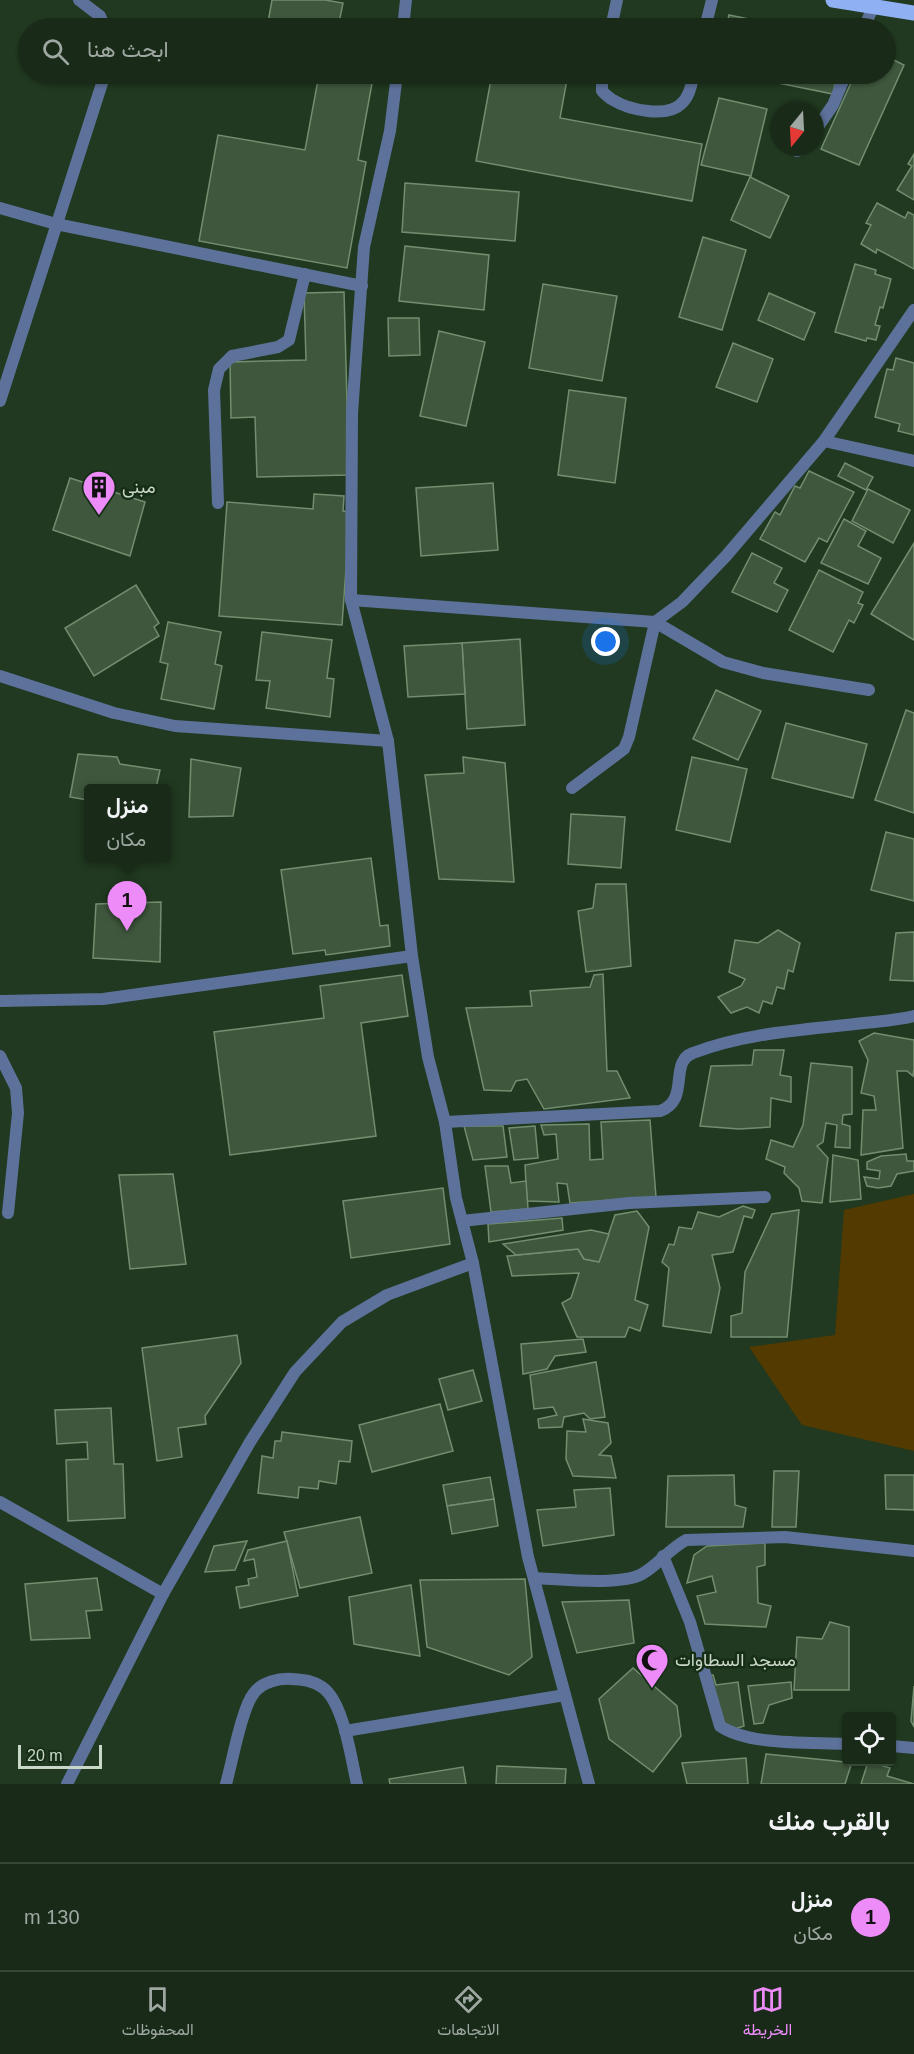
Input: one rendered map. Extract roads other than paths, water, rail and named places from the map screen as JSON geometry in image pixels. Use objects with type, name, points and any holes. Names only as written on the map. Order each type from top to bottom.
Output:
[{"type":"main road","points":[[833,0],[914,13]]},
{"type":"street","points":[[80,0],[101,18]]},
{"type":"street","points":[[403,18],[406,0]]},
{"type":"street","points":[[613,18],[617,0]]},
{"type":"street","points":[[708,18],[712,0]]},
{"type":"street","points":[[868,18],[873,7]]},
{"type":"street","points":[[0,401],[102,84]]},
{"type":"street","points":[[396,84],[390,131],[364,247],[352,413],[351,600],[388,741],[412,956],[428,1057],[445,1122],[456,1197],[473,1263],[528,1557],[589,1784]]},
{"type":"street","points":[[602,84],[602,91],[613,101],[641,111],[672,111],[689,95],[692,84]]},
{"type":"street","points":[[824,118],[833,105],[842,84]]},
{"type":"street","points":[[0,208],[56,224],[362,286]]},
{"type":"street","points":[[218,503],[214,390],[219,369],[232,356],[278,348],[289,340],[305,274]]},
{"type":"street","points":[[572,788],[624,748],[629,737],[655,622],[681,602],[726,556],[824,441],[914,310]]},
{"type":"street","points":[[824,441],[914,461]]},
{"type":"street","points":[[351,600],[655,622],[723,662],[763,673],[869,690]]},
{"type":"street","points":[[0,676],[114,712],[175,726],[388,741]]},
{"type":"street","points":[[0,1001],[103,999],[412,956]]},
{"type":"street","points":[[445,1122],[660,1112],[674,1104],[681,1066],[690,1053],[754,1036],[914,1017]]},
{"type":"street","points":[[0,1056],[16,1088],[18,1113],[8,1213]]},
{"type":"street","points":[[462,1221],[629,1203],[765,1197]]},
{"type":"street","points":[[67,1784],[163,1594],[250,1442],[295,1371],[342,1322],[351,1316],[387,1295],[473,1263]]},
{"type":"street","points":[[0,1502],[163,1594]]},
{"type":"street","points":[[534,1578],[620,1580],[640,1575],[686,1540],[785,1537],[914,1551]]},
{"type":"street","points":[[663,1556],[690,1622],[720,1726],[729,1732],[749,1738],[842,1744]]},
{"type":"street","points":[[226,1784],[248,1704],[255,1692],[266,1683],[286,1679],[308,1680],[323,1687],[333,1699],[345,1731],[357,1784]]},
{"type":"street","points":[[345,1731],[566,1695]]},
{"type":"street","points":[[896,1746],[914,1748]]},
{"type":"place","name":"مبنى","points":[[99,516]]},
{"type":"place","name":"منزل","points":[[127,931]]},
{"type":"place","name":"مسجد السطاوات","points":[[652,1689]]}]
